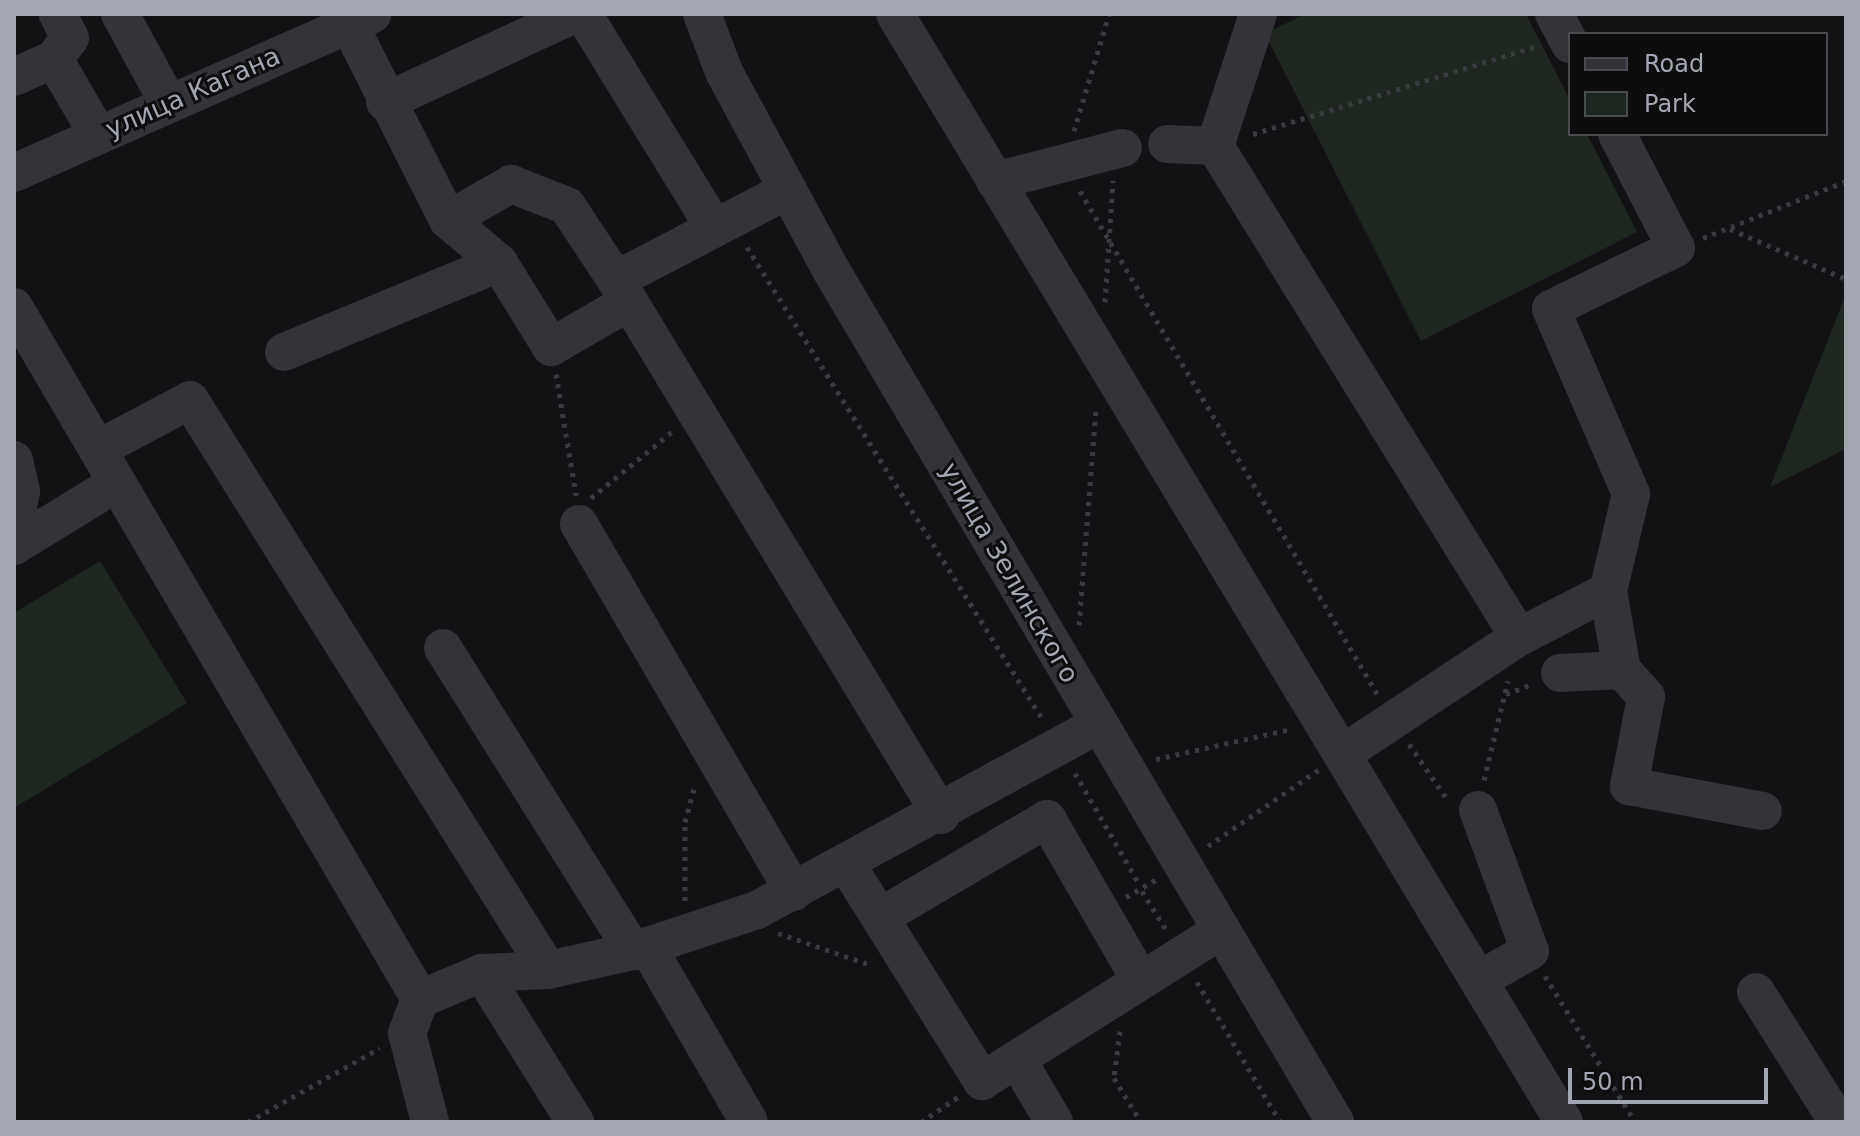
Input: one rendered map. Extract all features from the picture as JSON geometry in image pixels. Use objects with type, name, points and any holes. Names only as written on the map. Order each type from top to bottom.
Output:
[{"type":"street","points":[[14,77],[54,59],[70,38],[58,14]]},
{"type":"street","points":[[120,14],[169,104]]},
{"type":"street","points":[[385,102],[575,14]]},
{"type":"street","points":[[583,14],[722,223]]},
{"type":"street","name":"улица Зелинского","points":[[702,14],[788,190],[1219,932],[1335,1122]]},
{"type":"street","points":[[895,14],[1564,1122]]},
{"type":"street","points":[[1258,14],[1215,146],[1519,637]]},
{"type":"street","points":[[361,19],[385,102],[448,220],[499,263],[551,347],[623,291],[722,223],[788,190]]},
{"type":"street","name":"улица Кагана","points":[[14,173],[361,19]]},
{"type":"street","points":[[54,59],[98,135]]},
{"type":"street","points":[[1618,136],[1676,248],[1551,309],[1631,494],[1608,591],[1622,670],[1646,697],[1629,786],[1763,811]]},
{"type":"street","points":[[1167,144],[1215,146]]},
{"type":"street","points":[[995,181],[1119,150]]},
{"type":"street","points":[[448,220],[511,184],[567,206],[696,411],[933,820],[954,873]]},
{"type":"street","points":[[284,352],[499,263]]},
{"type":"street","points":[[14,307],[98,449],[413,1016],[430,1122]]},
{"type":"street","points":[[98,449],[190,400],[548,970]]},
{"type":"street","points":[[14,460],[21,491],[14,526]]},
{"type":"street","points":[[14,546],[117,483]]},
{"type":"street","points":[[579,524],[794,892]]},
{"type":"street","points":[[1332,738],[1392,720],[1519,637],[1608,591]]},
{"type":"street","points":[[443,648],[640,948],[749,1122]]},
{"type":"street","points":[[1560,673],[1622,670]]},
{"type":"street","points":[[413,1016],[482,973],[548,970],[640,948],[734,918],[794,892],[933,820],[1098,725]]},
{"type":"street","points":[[1478,810],[1530,951],[1479,980]]},
{"type":"street","points":[[880,917],[1047,819],[1133,986]]},
{"type":"street","points":[[847,865],[982,1081],[1219,932]]},
{"type":"street","points":[[482,973],[575,1122]]},
{"type":"street","points":[[1756,992],[1838,1122]]},
{"type":"street","points":[[1017,1059],[1054,1122]]},
{"type":"path","points":[[1109,14],[1064,165],[1392,720]]},
{"type":"path","points":[[1215,146],[1556,34]]},
{"type":"path","points":[[1101,356],[1119,150]]},
{"type":"path","points":[[1676,248],[1846,181]]},
{"type":"path","points":[[722,223],[1061,749],[1140,889],[1280,1122]]},
{"type":"path","points":[[1729,229],[1846,279]]},
{"type":"path","points":[[551,347],[578,509],[696,411]]},
{"type":"path","points":[[1078,638],[1097,403]]},
{"type":"path","points":[[1416,754],[1451,804],[1478,810],[1505,694]]},
{"type":"path","points":[[1148,760],[1332,738]]},
{"type":"path","points":[[1213,861],[1205,848],[1332,738]]},
{"type":"path","points":[[684,934],[685,822],[705,744]]},
{"type":"path","points":[[1140,889],[1153,882]]},
{"type":"path","points":[[734,918],[921,982]]},
{"type":"path","points":[[1530,951],[1635,1122]]},
{"type":"path","points":[[1133,986],[1114,1078],[1141,1122]]},
{"type":"path","points":[[248,1122],[413,1016]]},
{"type":"path","points":[[921,1122],[982,1081]]},
{"type":"green space","points":[[1305,14],[1526,14],[1568,96],[1568,136],[1588,136],[1637,232],[1421,341],[1265,34]]},
{"type":"green space","points":[[1846,294],[1846,449],[1770,487]]},
{"type":"green space","points":[[100,561],[187,703],[14,808],[14,613]]}]
